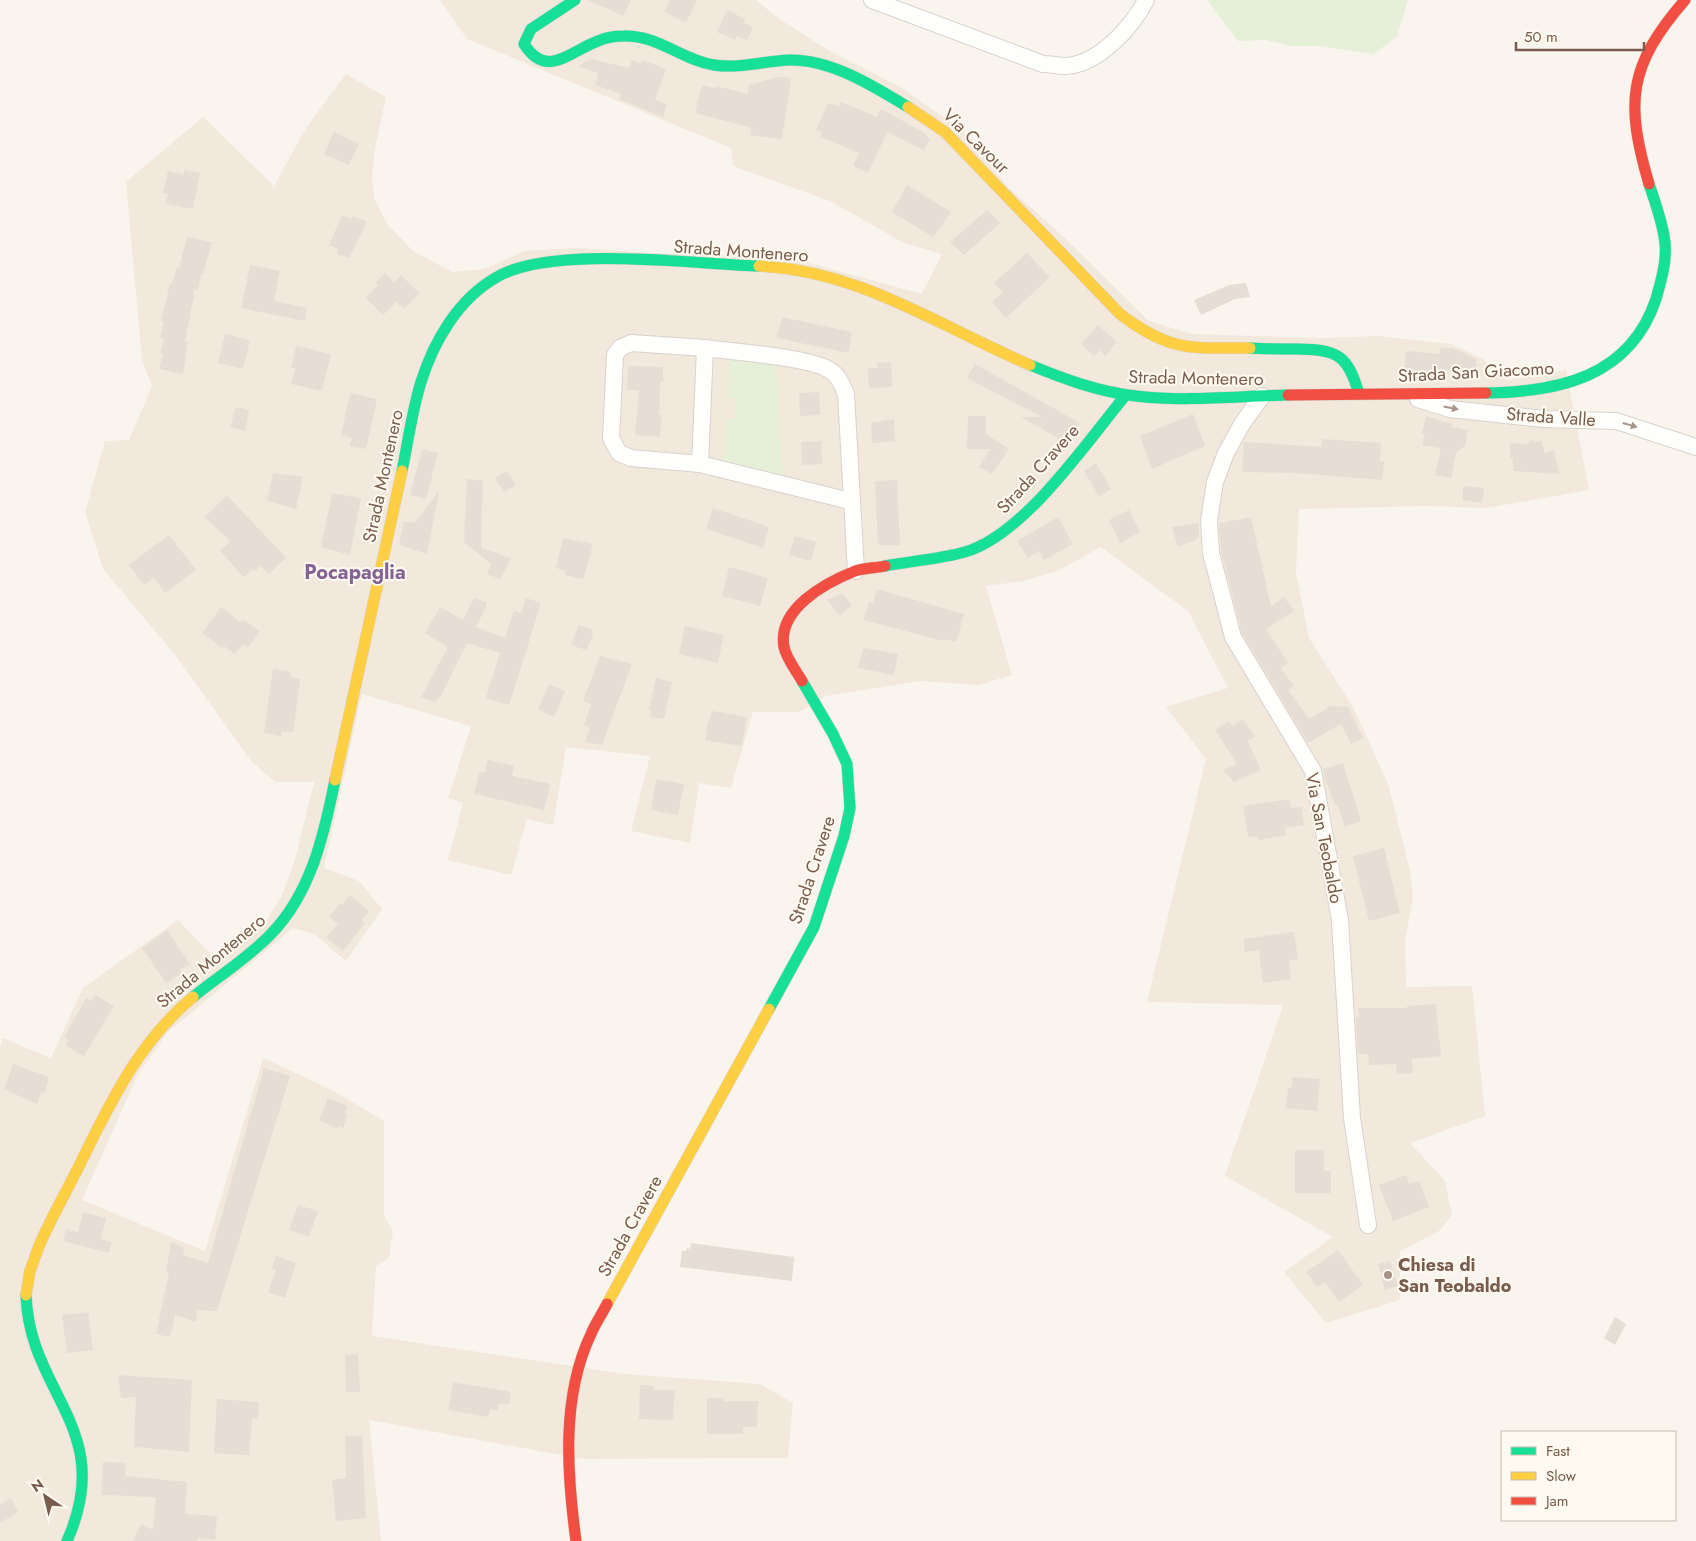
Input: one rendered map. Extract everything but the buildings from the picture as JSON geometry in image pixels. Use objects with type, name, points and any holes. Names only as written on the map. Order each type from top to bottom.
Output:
[{"type":"main road","name":"Via Cavour","points":[[575,0],[531,29],[524,44],[529,54],[537,61],[546,63],[564,58],[599,40],[633,36],[660,43],[710,65],[730,68],[791,60],[813,62],[837,70],[916,111],[945,132],[1120,314],[1142,331],[1163,342],[1190,348],[1324,349],[1337,354],[1345,362],[1354,374],[1359,394]]},
{"type":"main road","name":"Strada San Giacomo","points":[[1359,394],[1499,392],[1562,386],[1591,374],[1612,362],[1640,333],[1650,317],[1662,280],[1665,242],[1634,125],[1634,95],[1639,71],[1649,48],[1685,0]]},
{"type":"main road","name":"Strada Montenero","points":[[67,1541],[79,1508],[84,1485],[82,1464],[78,1437],[73,1424],[45,1371],[33,1343],[27,1318],[26,1294],[30,1272],[45,1234],[132,1062],[155,1031],[179,1008],[252,953],[277,930],[289,915],[308,881],[329,803],[421,382],[452,314],[471,295],[495,278],[530,264],[578,260],[790,268],[827,276],[876,292],[1075,383],[1125,396],[1172,398],[1359,394]]},
{"type":"main road","name":"Strada Cravere","points":[[576,1541],[571,1504],[569,1453],[574,1391],[590,1335],[814,927],[844,836],[850,808],[847,764],[833,734],[808,694],[784,648],[785,627],[797,607],[820,589],[856,571],[965,552],[990,541],[1012,526],[1041,497],[1125,396]]},
{"type":"street","points":[[872,0],[1043,64],[1068,66],[1101,52],[1140,12],[1146,0]]},
{"type":"street","points":[[850,502],[700,464],[631,458],[619,453],[611,438],[615,355],[620,348],[631,344],[705,348],[792,359],[830,370],[839,379],[846,394],[850,502],[856,571]]},
{"type":"street","points":[[700,464],[705,348]]},
{"type":"street","name":"Strada Valle","points":[[1404,394],[1450,409],[1544,419],[1616,421],[1696,447]]},
{"type":"street","name":"Via San Teobaldo","points":[[1262,396],[1226,453],[1215,482],[1209,520],[1211,553],[1233,637],[1313,770],[1340,920],[1352,1118],[1368,1225]]},
{"type":"shaded area","points":[[440,0],[756,0],[778,18],[828,50],[902,88],[963,131],[1008,187],[1066,239],[1149,321],[1192,334],[1319,338],[1377,336],[1451,344],[1483,359],[1506,380],[1566,370],[1589,490],[1487,508],[1427,506],[1299,509],[1296,572],[1309,638],[1353,707],[1388,784],[1410,870],[1413,898],[1405,941],[1406,987],[1472,986],[1485,1116],[1410,1143],[1445,1181],[1452,1215],[1439,1231],[1400,1251],[1400,1300],[1326,1323],[1284,1272],[1333,1237],[1225,1176],[1283,1005],[1147,1002],[1206,759],[1166,707],[1228,688],[1188,611],[1101,547],[1057,571],[1023,581],[986,586],[1012,675],[979,685],[920,681],[826,696],[799,712],[753,712],[731,788],[699,783],[690,843],[631,831],[650,756],[566,747],[553,825],[527,819],[511,875],[448,860],[463,803],[448,798],[471,726],[362,694],[324,868],[359,881],[382,909],[346,961],[314,934],[293,928],[167,1033],[137,1076],[82,1200],[205,1251],[263,1058],[332,1090],[384,1121],[384,1215],[393,1231],[389,1258],[376,1266],[372,1336],[625,1374],[760,1384],[793,1403],[788,1458],[583,1459],[369,1420],[381,1541],[0,1541],[0,1047],[3,1038],[51,1058],[83,988],[178,920],[217,961],[263,926],[281,897],[295,860],[314,782],[275,782],[251,761],[176,656],[103,569],[85,512],[105,441],[129,440],[152,386],[142,360],[126,182],[203,117],[274,186],[306,128],[346,74],[386,97],[375,148],[372,179],[374,198],[387,224],[413,251],[452,272],[485,269],[524,251],[580,248],[653,253],[791,258],[922,294],[942,254],[904,243],[830,201],[733,166],[731,148],[467,39]]},
{"type":"green space","points":[[1207,0],[1408,0],[1397,37],[1373,54],[1319,46],[1292,46],[1266,40],[1238,41]]},
{"type":"green space","points":[[729,358],[776,365],[783,475],[723,461],[726,418],[735,419],[736,400],[728,398]]},
{"type":"traffic: fast","points":[[575,0],[531,29],[524,44],[533,55],[541,60],[550,62],[559,60],[588,45],[605,39],[618,36],[636,37],[648,39],[691,58],[714,65],[742,65],[789,60],[820,64],[851,75],[908,107]]},
{"type":"traffic: fast","points":[[1486,393],[1540,389],[1565,383],[1589,375],[1610,363],[1629,346],[1644,325],[1656,299],[1664,264],[1664,235],[1649,184]]},
{"type":"traffic: fast","points":[[402,471],[418,393],[433,351],[449,322],[459,309],[483,286],[497,277],[521,267],[587,259],[662,260],[759,266]]},
{"type":"traffic: fast","points":[[1250,348],[1311,349],[1331,353],[1345,363],[1355,381],[1359,394]]},
{"type":"traffic: fast","points":[[1030,365],[1082,384],[1136,396],[1193,399],[1288,395]]},
{"type":"traffic: fast","points":[[885,566],[965,552],[987,542],[1009,527],[1031,508],[1073,462],[1125,396]]},
{"type":"traffic: fast","points":[[769,1009],[814,927],[844,836],[850,808],[847,764],[833,734],[802,681]]},
{"type":"traffic: fast","points":[[193,997],[262,943],[285,918],[306,882],[314,862],[326,822],[335,780]]},
{"type":"traffic: fast","points":[[26,1295],[31,1329],[41,1359],[77,1440],[82,1469],[80,1502],[67,1541]]},
{"type":"traffic: slow","points":[[908,107],[945,132],[1120,314],[1137,326],[1153,335],[1181,345],[1211,348],[1250,348]]},
{"type":"traffic: slow","points":[[759,266],[796,270],[831,278],[865,289],[932,318],[1030,365]]},
{"type":"traffic: slow","points":[[335,780],[402,471]]},
{"type":"traffic: slow","points":[[26,1295],[30,1271],[39,1246],[116,1093],[142,1052],[158,1032],[193,997]]},
{"type":"traffic: slow","points":[[607,1304],[769,1009]]},
{"type":"traffic: jam","points":[[1649,184],[1636,130],[1635,107],[1637,86],[1642,66],[1652,45],[1666,23],[1685,0]]},
{"type":"traffic: jam","points":[[1288,395],[1486,393]]},
{"type":"traffic: jam","points":[[802,681],[789,660],[784,647],[784,633],[795,609],[818,590],[843,576],[859,570],[885,566]]},
{"type":"traffic: jam","points":[[576,1541],[569,1463],[571,1410],[581,1358],[607,1304]]},
{"type":"place","name":"Chiesa di San Teobaldo","points":[[1388,1275]]},
{"type":"district","name":"Pocapaglia","points":[[355,572]]}]
